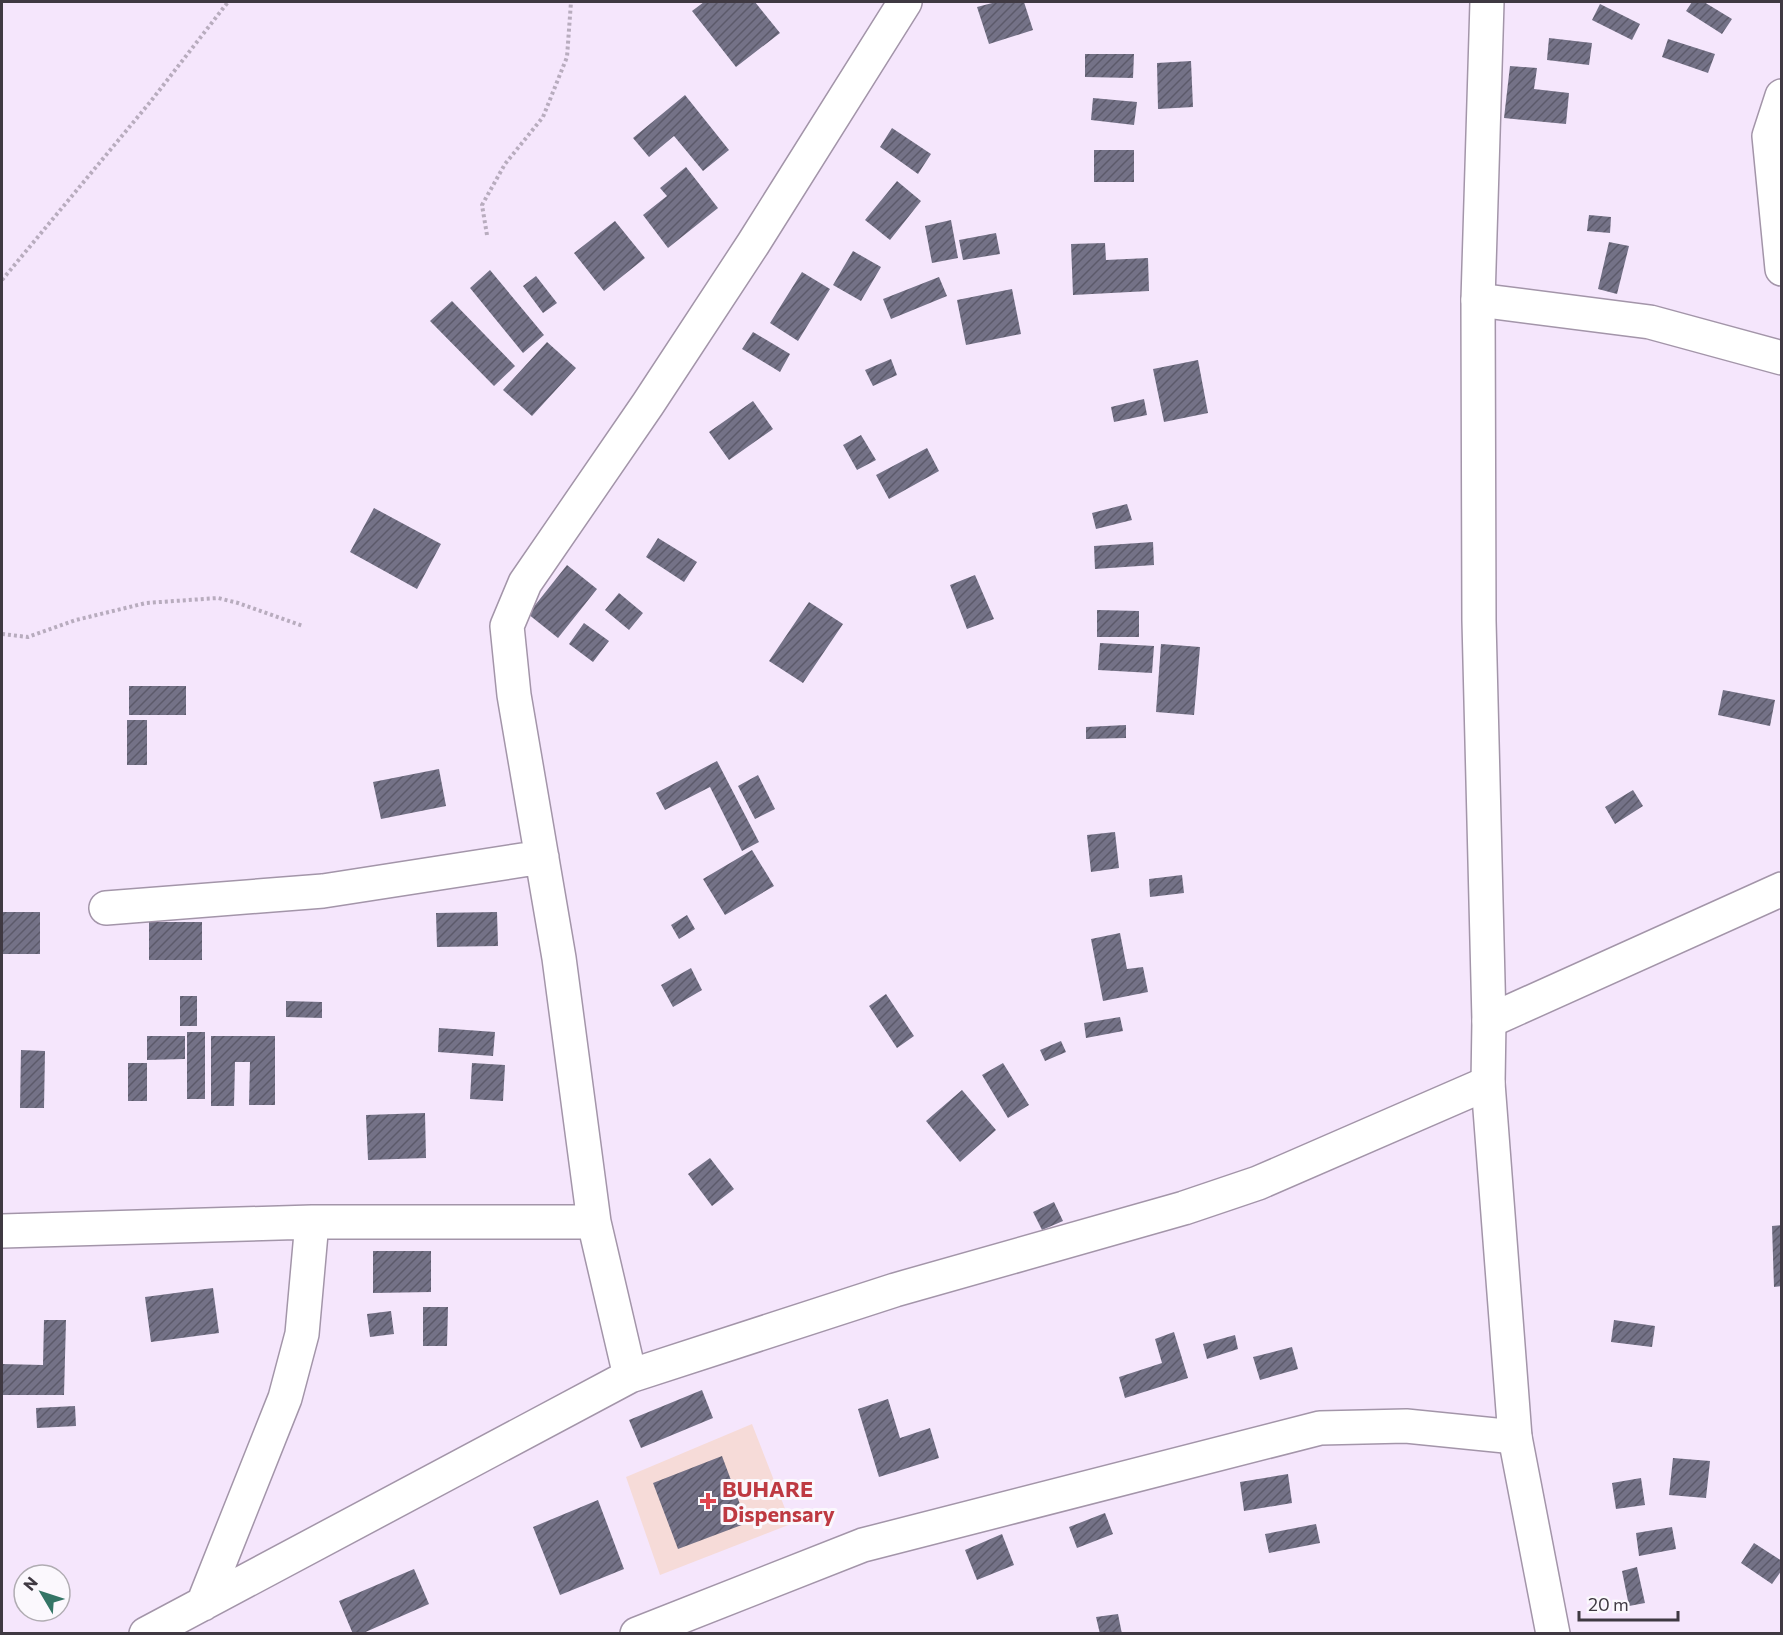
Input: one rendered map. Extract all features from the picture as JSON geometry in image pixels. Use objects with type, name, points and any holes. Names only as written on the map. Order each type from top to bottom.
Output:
[{"type":"street","points":[[630,1376],[594,1222],[559,958],[514,695],[507,626],[525,583],[648,404],[753,244],[905,2]]},
{"type":"street","points":[[1487,2],[1478,300],[1479,621],[1489,1021],[1488,1083],[1515,1437],[1553,1634]]},
{"type":"street","points":[[1782,96],[1769,136],[1782,269]]},
{"type":"street","points":[[1478,300],[1650,322],[1782,358]]},
{"type":"street","points":[[106,908],[323,891],[542,857]]},
{"type":"street","points":[[1489,1021],[1782,889]]},
{"type":"street","points":[[146,1634],[630,1376],[895,1290],[1184,1208],[1248,1186],[1488,1083]]},
{"type":"street","points":[[2,1231],[312,1222],[594,1222]]},
{"type":"street","points":[[203,1604],[285,1398],[302,1334],[312,1222]]},
{"type":"street","points":[[637,1634],[862,1545],[1320,1428],[1406,1426],[1515,1437]]},
{"type":"path","points":[[2,280],[151,101],[228,2]]},
{"type":"path","points":[[487,235],[482,205],[505,164],[543,117],[567,57],[571,2]]},
{"type":"path","points":[[2,634],[28,637],[76,620],[146,603],[218,598],[303,626]]},
{"type":"shaded area","name":"BUHARE Dispensary","points":[[752,1424],[791,1524],[660,1575],[626,1477]]},
{"type":"building","points":[[704,2],[755,2],[780,33],[736,67],[692,11]]},
{"type":"building","points":[[996,2],[1024,2],[1033,30],[989,44],[977,7]]},
{"type":"building","points":[[1692,2],[1704,2],[1732,19],[1722,34],[1686,11]]},
{"type":"building","points":[[1600,4],[1640,24],[1632,40],[1592,20]]},
{"type":"building","points":[[1549,38],[1592,43],[1589,65],[1547,60]]},
{"type":"building","points":[[1668,39],[1715,54],[1708,73],[1662,57]]},
{"type":"building","points":[[1085,54],[1134,54],[1133,78],[1085,77]]},
{"type":"building","points":[[1191,61],[1193,107],[1158,109],[1157,63]]},
{"type":"building","points":[[1510,66],[1537,68],[1534,89],[1569,93],[1566,124],[1504,118]]},
{"type":"building","points":[[685,95],[729,150],[703,171],[674,136],[649,157],[633,138]]},
{"type":"building","points":[[1093,98],[1137,102],[1134,125],[1091,120]]},
{"type":"building","points":[[892,128],[931,154],[918,174],[880,147]]},
{"type":"building","points":[[1094,150],[1134,150],[1134,182],[1094,182]]},
{"type":"building","points":[[686,167],[718,208],[668,248],[643,215],[667,196],[660,188]]},
{"type":"building","points":[[897,181],[921,201],[890,240],[865,220]]},
{"type":"building","points":[[1589,215],[1611,217],[1610,233],[1587,231]]},
{"type":"building","points":[[951,220],[958,258],[932,263],[925,226]]},
{"type":"building","points":[[615,221],[645,258],[604,291],[574,253]]},
{"type":"building","points":[[996,233],[1000,254],[963,260],[959,240]]},
{"type":"building","points":[[1609,242],[1629,246],[1617,294],[1598,289]]},
{"type":"building","points":[[1105,243],[1106,260],[1148,258],[1149,291],[1073,295],[1071,244]]},
{"type":"building","points":[[853,251],[881,267],[861,301],[833,285]]},
{"type":"building","points":[[490,270],[544,335],[523,353],[470,288]]},
{"type":"building","points":[[802,272],[830,289],[798,341],[770,323]]},
{"type":"building","points":[[536,276],[557,303],[543,313],[523,286]]},
{"type":"building","points":[[939,277],[947,296],[891,319],[883,299]]},
{"type":"building","points":[[1012,289],[1021,334],[966,345],[957,300]]},
{"type":"building","points":[[452,301],[515,366],[494,386],[430,321]]},
{"type":"building","points":[[753,332],[790,354],[780,372],[742,349]]},
{"type":"building","points":[[547,342],[576,368],[532,416],[503,390]]},
{"type":"building","points":[[891,359],[897,375],[873,386],[865,370]]},
{"type":"building","points":[[1198,360],[1208,413],[1164,422],[1153,369]]},
{"type":"building","points":[[1144,399],[1147,415],[1114,422],[1111,407]]},
{"type":"building","points":[[753,401],[773,429],[729,460],[709,432]]},
{"type":"building","points":[[861,435],[876,460],[857,470],[843,445]]},
{"type":"building","points":[[927,448],[939,471],[889,499],[876,475]]},
{"type":"building","points":[[1127,504],[1132,520],[1096,529],[1092,513]]},
{"type":"building","points":[[374,508],[441,544],[417,589],[350,552]]},
{"type":"building","points":[[658,538],[697,562],[684,582],[646,557]]},
{"type":"building","points":[[1153,542],[1154,565],[1095,569],[1094,546]]},
{"type":"building","points":[[567,565],[597,589],[558,638],[528,614]]},
{"type":"building","points":[[975,575],[994,619],[967,629],[950,585]]},
{"type":"building","points":[[619,593],[643,613],[629,630],[605,610]]},
{"type":"building","points":[[809,602],[843,624],[803,683],[769,661]]},
{"type":"building","points":[[1097,610],[1139,611],[1139,637],[1097,637]]},
{"type":"building","points":[[584,623],[609,641],[593,662],[569,644]]},
{"type":"building","points":[[1100,643],[1154,646],[1152,673],[1098,670]]},
{"type":"building","points":[[1161,644],[1200,647],[1194,715],[1156,712]]},
{"type":"building","points":[[129,686],[186,686],[186,715],[129,715]]},
{"type":"building","points":[[1723,690],[1775,700],[1770,726],[1718,715]]},
{"type":"building","points":[[127,720],[147,720],[147,765],[127,765]]},
{"type":"building","points":[[1126,725],[1126,738],[1086,739],[1086,727]]},
{"type":"building","points":[[717,761],[759,842],[742,851],[710,787],[665,810],[656,793]]},
{"type":"building","points":[[439,769],[446,806],[381,819],[373,782]]},
{"type":"building","points":[[758,775],[775,809],[755,819],[738,786]]},
{"type":"building","points":[[1633,790],[1643,806],[1615,824],[1605,807]]},
{"type":"building","points":[[1115,832],[1119,868],[1091,872],[1087,835]]},
{"type":"building","points":[[752,850],[774,886],[725,915],[703,879]]},
{"type":"building","points":[[1182,875],[1184,893],[1150,897],[1149,879]]},
{"type":"building","points":[[2,912],[40,912],[40,954],[2,954]]},
{"type":"building","points":[[497,912],[498,946],[437,947],[436,913]]},
{"type":"building","points":[[687,915],[695,929],[679,939],[671,925]]},
{"type":"building","points":[[149,922],[202,922],[202,960],[149,960]]},
{"type":"building","points":[[1120,933],[1127,969],[1143,967],[1148,992],[1103,1001],[1091,939]]},
{"type":"building","points":[[691,968],[702,990],[673,1007],[661,985]]},
{"type":"building","points":[[886,994],[914,1036],[897,1048],[869,1006]]},
{"type":"building","points":[[180,996],[197,996],[197,1026],[180,1026]]},
{"type":"building","points":[[286,1001],[322,1002],[322,1018],[286,1017]]},
{"type":"building","points":[[1120,1017],[1123,1031],[1086,1038],[1084,1023]]},
{"type":"building","points":[[439,1028],[495,1032],[493,1056],[438,1052]]},
{"type":"building","points":[[187,1032],[205,1032],[205,1099],[187,1099]]},
{"type":"building","points":[[147,1036],[185,1036],[185,1059],[147,1060]]},
{"type":"building","points":[[211,1036],[275,1036],[275,1105],[249,1105],[250,1062],[235,1062],[234,1106],[211,1106]]},
{"type":"building","points":[[1061,1041],[1066,1052],[1045,1061],[1040,1050]]},
{"type":"building","points":[[21,1050],[45,1051],[44,1108],[20,1108]]},
{"type":"building","points":[[128,1063],[147,1063],[147,1101],[128,1101]]},
{"type":"building","points":[[472,1063],[505,1065],[503,1101],[470,1099]]},
{"type":"building","points":[[1003,1063],[1029,1105],[1008,1118],[982,1075]]},
{"type":"building","points":[[962,1090],[996,1130],[960,1162],[926,1121]]},
{"type":"building","points":[[425,1113],[426,1158],[368,1160],[366,1115]]},
{"type":"building","points":[[710,1158],[734,1189],[712,1206],[688,1174]]},
{"type":"building","points":[[1054,1202],[1063,1221],[1042,1230],[1033,1212]]},
{"type":"building","points":[[1782,1225],[1782,1286],[1774,1287],[1772,1226]]},
{"type":"building","points":[[373,1251],[431,1251],[431,1292],[373,1293]]},
{"type":"building","points":[[213,1288],[219,1333],[151,1342],[145,1297]]},
{"type":"building","points":[[423,1307],[448,1307],[447,1346],[423,1346]]},
{"type":"building","points":[[391,1311],[394,1334],[370,1337],[367,1314]]},
{"type":"building","points":[[44,1320],[66,1320],[64,1395],[2,1395],[2,1364],[43,1365]]},
{"type":"building","points":[[1614,1320],[1655,1326],[1652,1347],[1611,1342]]},
{"type":"building","points":[[1174,1332],[1188,1378],[1125,1398],[1119,1377],[1162,1363],[1155,1339]]},
{"type":"building","points":[[1235,1335],[1238,1349],[1207,1359],[1203,1344]]},
{"type":"building","points":[[1292,1347],[1298,1369],[1260,1380],[1253,1357]]},
{"type":"building","points":[[702,1390],[713,1418],[641,1448],[629,1420]]},
{"type":"building","points":[[888,1399],[900,1438],[930,1428],[939,1458],[879,1477],[858,1409]]},
{"type":"building","points":[[75,1406],[76,1426],[37,1428],[36,1408]]},
{"type":"building","points":[[722,1456],[747,1523],[678,1549],[653,1483]]},
{"type":"building","points":[[1673,1458],[1710,1461],[1706,1498],[1669,1495]]},
{"type":"building","points":[[1288,1474],[1292,1503],[1244,1511],[1240,1482]]},
{"type":"building","points":[[1641,1478],[1645,1505],[1616,1509],[1612,1483]]},
{"type":"building","points":[[598,1500],[624,1569],[560,1595],[533,1527]]},
{"type":"building","points":[[1105,1513],[1113,1534],[1077,1548],[1069,1527]]},
{"type":"building","points":[[1316,1524],[1320,1543],[1269,1553],[1265,1534]]},
{"type":"building","points":[[1672,1527],[1676,1549],[1639,1556],[1636,1533]]},
{"type":"building","points":[[1002,1534],[1014,1565],[977,1580],[965,1550]]},
{"type":"building","points":[[1754,1543],[1782,1561],[1782,1570],[1772,1584],[1741,1563]]},
{"type":"building","points":[[1637,1567],[1645,1603],[1629,1606],[1622,1571]]},
{"type":"building","points":[[414,1569],[429,1604],[361,1634],[353,1634],[339,1601]]},
{"type":"building","points":[[1118,1614],[1122,1634],[1100,1634],[1096,1617]]},
{"type":"place","name":"BUHARE Dispensary","points":[[708,1501]]}]
